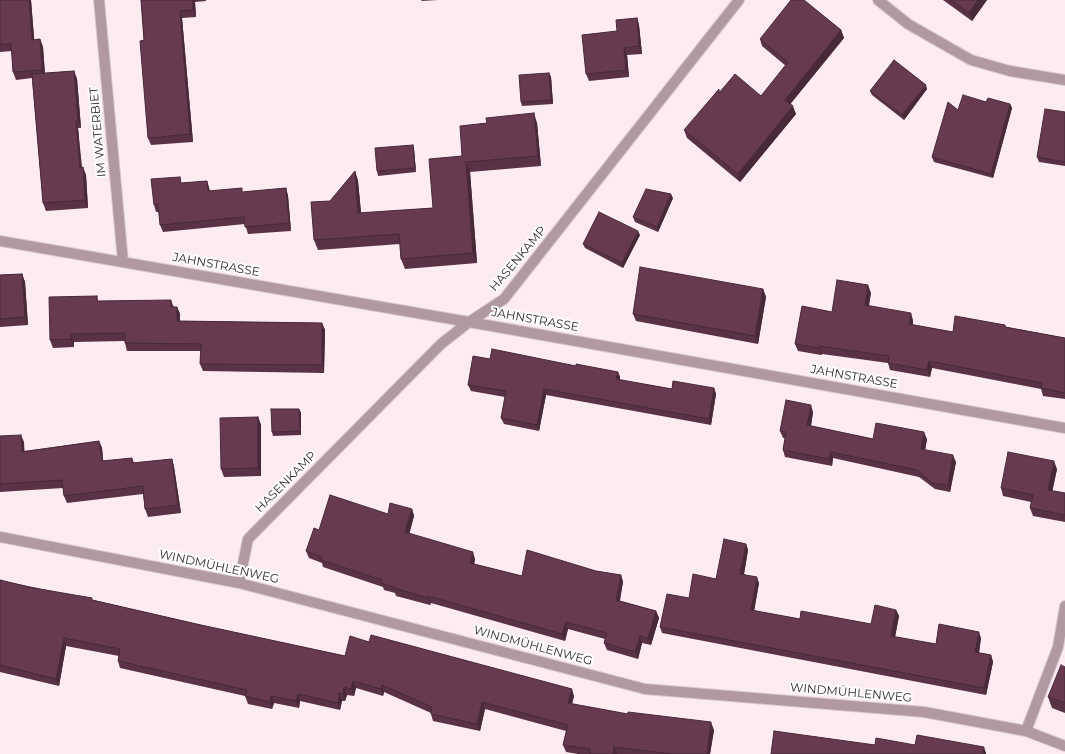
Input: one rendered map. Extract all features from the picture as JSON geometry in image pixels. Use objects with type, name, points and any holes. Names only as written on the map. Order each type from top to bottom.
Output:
[{"type":"street","name":"IM WATERBIET","points":[[99,0],[123,262]]},
{"type":"street","name":"HASENKAMP","points":[[239,583],[248,538],[441,344],[469,322],[504,299],[739,0]]},
{"type":"street","points":[[878,0],[908,24],[971,60],[1010,70],[1065,80]]},
{"type":"street","name":"JAHNSTRASSE","points":[[0,241],[469,322],[1065,428]]},
{"type":"street","name":"WINDMÜHLENWEG","points":[[0,537],[239,583],[645,689],[924,712],[1026,731],[1065,746]]},
{"type":"street","points":[[1026,731],[1058,647],[1065,606]]},
{"type":"building","points":[[0,0],[29,0],[32,40],[40,39],[42,70],[13,72],[11,44],[0,44]]},
{"type":"building","points":[[141,0],[193,0],[193,10],[180,11],[190,134],[148,138],[140,41],[144,40]]},
{"type":"building","points":[[791,0],[804,0],[841,30],[785,100],[793,106],[738,174],[684,130],[719,89],[719,93],[735,74],[761,96],[788,62],[760,39]]},
{"type":"building","points":[[951,0],[978,0],[969,13]]},
{"type":"building","points":[[637,18],[639,46],[624,48],[626,70],[586,74],[582,35],[617,31],[616,20]]},
{"type":"building","points":[[894,60],[926,85],[902,115],[870,91]]},
{"type":"building","points":[[74,71],[80,168],[83,167],[85,200],[43,203],[32,74]]},
{"type":"building","points":[[549,73],[551,100],[521,102],[519,75]]},
{"type":"building","points":[[963,95],[986,102],[988,98],[1010,104],[991,174],[932,157],[948,102],[958,110]]},
{"type":"building","points":[[1045,109],[1065,112],[1065,162],[1037,157]]},
{"type":"building","points":[[534,113],[538,156],[466,162],[473,253],[401,259],[399,234],[314,240],[311,202],[330,201],[355,171],[358,213],[433,208],[429,159],[462,156],[460,126],[487,123],[486,118]]},
{"type":"building","points":[[413,145],[415,168],[377,171],[375,148]]},
{"type":"building","points":[[180,177],[181,183],[207,181],[208,191],[242,188],[242,192],[286,188],[289,223],[245,227],[244,217],[160,225],[158,204],[154,205],[151,179]]},
{"type":"building","points":[[646,189],[671,194],[657,227],[633,217]]},
{"type":"building","points":[[599,212],[638,231],[622,263],[583,244]]},
{"type":"building","points":[[640,267],[763,289],[755,336],[633,314]]},
{"type":"building","points":[[22,274],[25,317],[0,319],[0,275]]},
{"type":"building","points":[[837,280],[868,285],[865,305],[911,313],[909,324],[953,332],[955,316],[1065,338],[1065,393],[1041,388],[1042,383],[929,361],[927,370],[888,363],[889,356],[795,344],[802,306],[832,312]]},
{"type":"building","points":[[97,296],[97,301],[171,300],[171,307],[177,307],[177,321],[322,323],[322,365],[200,364],[201,344],[125,343],[125,333],[71,334],[71,339],[50,340],[49,297]]},
{"type":"building","points":[[492,349],[576,366],[576,364],[618,372],[616,379],[672,389],[673,381],[714,388],[709,419],[544,389],[537,425],[501,418],[506,391],[468,385],[473,356],[490,359]]},
{"type":"building","points":[[786,400],[811,405],[807,425],[873,439],[876,423],[924,432],[921,449],[953,455],[948,485],[932,483],[917,470],[831,452],[829,459],[783,450],[786,432],[780,431]]},
{"type":"building","points":[[271,409],[299,409],[300,431],[272,432]]},
{"type":"building","points":[[258,417],[258,468],[221,469],[220,418]]},
{"type":"building","points":[[21,435],[22,452],[99,441],[102,461],[132,458],[132,463],[172,459],[178,505],[145,509],[143,486],[64,496],[62,480],[0,484],[0,436]]},
{"type":"building","points":[[1008,452],[1054,461],[1048,490],[1065,493],[1065,515],[1030,508],[1033,495],[1001,488]]},
{"type":"building","points":[[330,495],[388,514],[390,503],[412,509],[405,532],[473,552],[470,563],[522,576],[527,550],[596,571],[621,575],[616,600],[656,611],[648,638],[640,636],[635,652],[604,643],[607,633],[566,622],[562,634],[428,596],[428,598],[394,588],[381,583],[382,580],[321,560],[322,557],[306,551],[314,528],[319,530]]},
{"type":"building","points":[[724,539],[746,544],[740,574],[757,577],[751,610],[800,619],[801,611],[871,624],[875,605],[896,610],[891,636],[936,644],[939,624],[979,632],[975,652],[991,655],[984,688],[660,627],[667,594],[689,598],[693,574],[716,579]]},
{"type":"building","points":[[0,580],[28,587],[92,598],[92,600],[201,625],[345,656],[350,636],[369,642],[371,635],[572,689],[568,703],[628,714],[628,712],[711,722],[707,754],[673,754],[614,747],[613,754],[590,754],[590,749],[563,745],[568,725],[482,702],[477,724],[431,714],[432,707],[382,685],[381,689],[353,681],[351,689],[344,687],[343,694],[339,693],[338,703],[298,694],[296,701],[271,696],[270,702],[245,696],[247,690],[118,661],[120,649],[64,638],[56,679],[0,665]]},
{"type":"building","points":[[1061,665],[1065,667],[1065,703],[1048,697]]},
{"type":"building","points":[[774,731],[875,745],[876,738],[915,745],[917,735],[984,747],[982,754],[771,754]]}]
